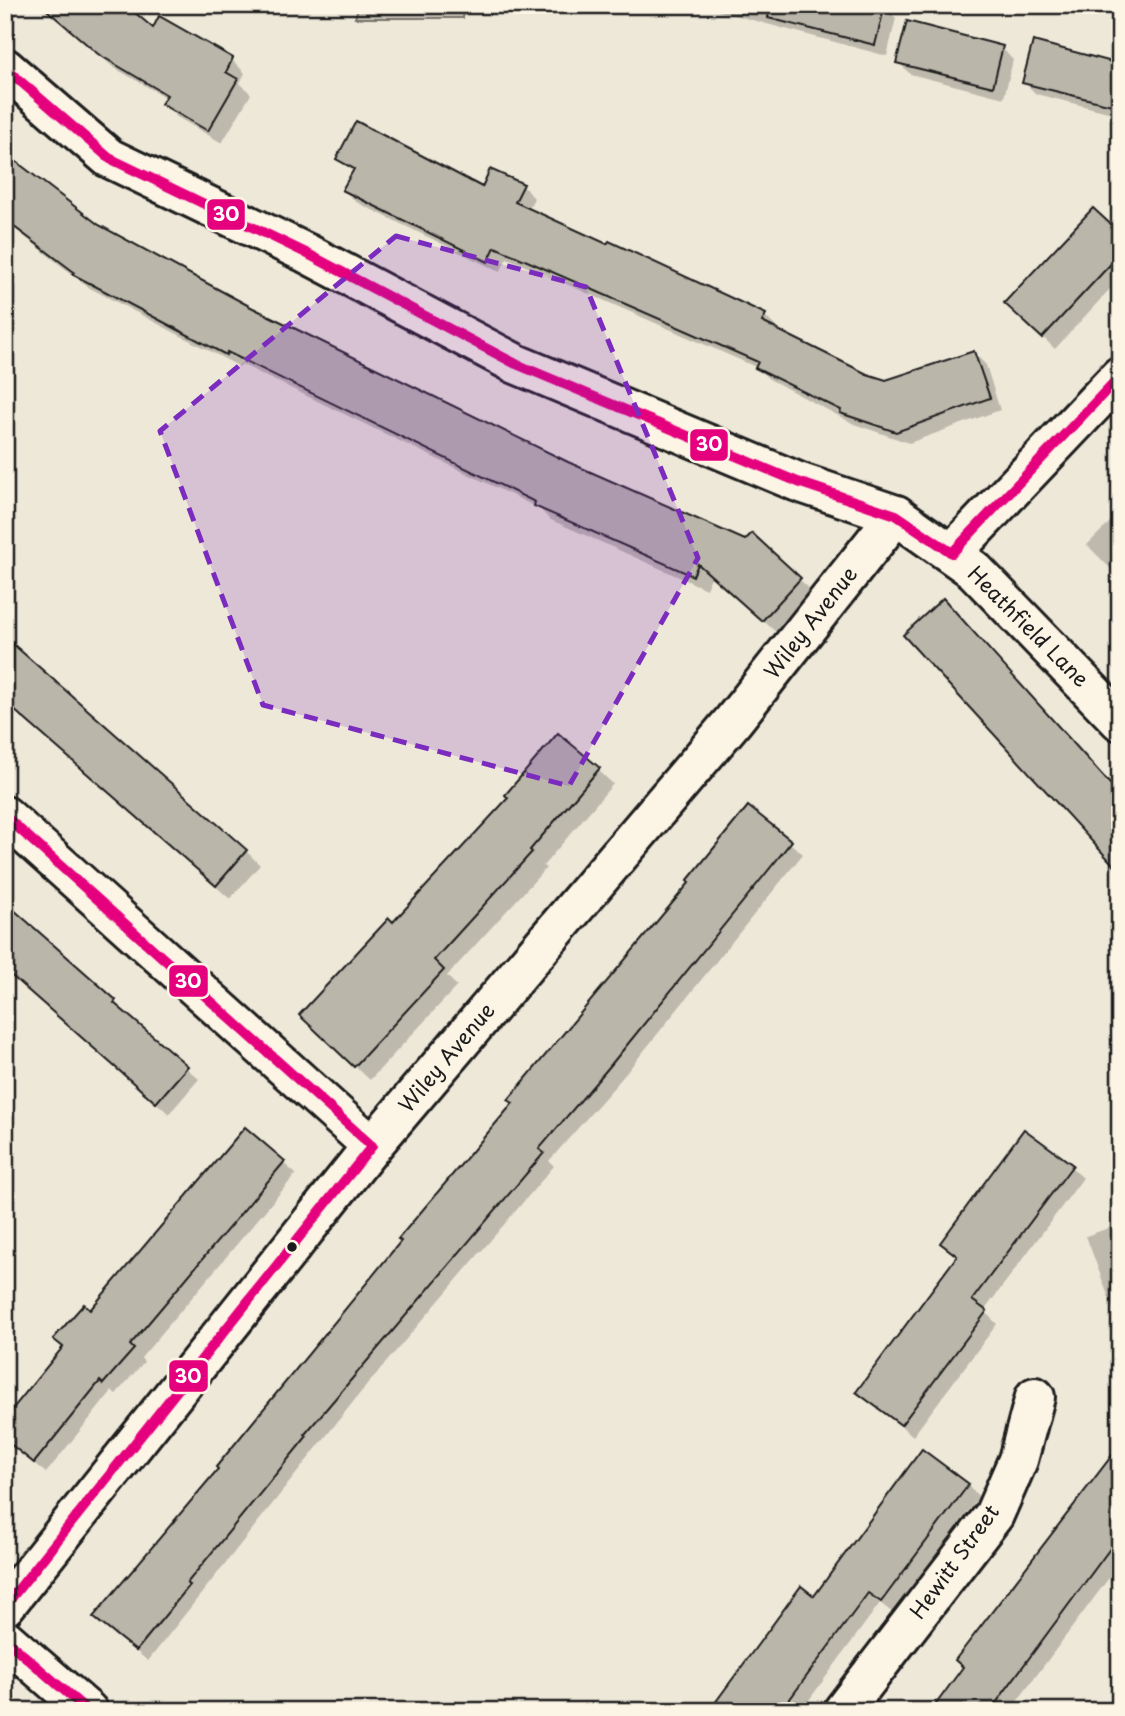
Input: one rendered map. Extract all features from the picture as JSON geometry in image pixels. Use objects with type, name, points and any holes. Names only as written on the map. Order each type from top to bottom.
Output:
[{"type":"street","name":"Heathfield Lane","points":[[5,68],[109,158],[306,253],[516,365],[798,482],[896,515],[974,570],[1120,721]]},
{"type":"street","points":[[952,553],[1120,376]]},
{"type":"street","name":"Wiley Avenue","points":[[5,1606],[372,1146],[733,721],[896,515]]},
{"type":"street","points":[[5,816],[372,1146]]},
{"type":"street","name":"Hewitt Street","points":[[843,1711],[994,1515],[1018,1460],[1035,1396]]},
{"type":"street","points":[[5,1639],[88,1711]]},
{"type":"highlighted area","points":[[396,236],[586,287],[698,558],[569,786],[263,705],[160,431]]},
{"type":"shaded area","points":[[359,5],[465,5],[463,18],[355,18]]},
{"type":"building","points":[[41,5],[126,5],[153,28],[159,16],[233,58],[226,72],[238,79],[208,131],[161,104],[167,95],[98,54]]},
{"type":"building","points":[[770,5],[885,5],[875,45],[768,18]]},
{"type":"building","points":[[907,21],[1003,46],[993,87],[896,63]]},
{"type":"building","points":[[1033,41],[1120,64],[1120,107],[1022,83]]},
{"type":"building","points":[[356,121],[482,187],[490,169],[524,184],[515,202],[607,244],[609,241],[766,314],[762,322],[867,374],[886,380],[974,351],[990,398],[896,432],[840,413],[841,410],[755,368],[758,362],[495,247],[488,262],[342,190],[354,169],[336,159]]},
{"type":"building","points":[[5,153],[99,225],[251,307],[568,462],[745,540],[752,533],[801,578],[762,621],[698,564],[693,576],[534,506],[535,502],[227,352],[226,355],[72,274],[74,272],[5,220]]},
{"type":"building","points":[[1093,208],[1120,233],[1120,254],[1042,338],[1004,303]]},
{"type":"building","points":[[943,598],[1120,795],[1120,872],[903,635]]},
{"type":"building","points":[[5,637],[247,850],[216,886],[5,702]]},
{"type":"building","points":[[558,733],[600,768],[530,850],[532,852],[434,960],[444,970],[354,1067],[299,1015],[389,918],[393,922],[508,798],[505,795]]},
{"type":"building","points":[[748,806],[792,841],[610,1066],[539,1149],[544,1153],[305,1434],[307,1436],[187,1583],[190,1585],[136,1651],[93,1617],[218,1469],[216,1467],[401,1241],[398,1239],[513,1103],[508,1100],[689,883],[687,881]]},
{"type":"building","points":[[5,902],[116,1000],[114,1003],[188,1066],[156,1103],[5,970]]},
{"type":"building","points":[[245,1127],[285,1161],[130,1345],[134,1349],[103,1384],[100,1381],[34,1463],[5,1440],[5,1418],[63,1347],[53,1339],[84,1304],[90,1310]]},
{"type":"building","points":[[1024,1129],[1073,1165],[972,1300],[987,1311],[901,1425],[856,1392],[957,1256],[940,1243]]},
{"type":"building","points":[[1120,1445],[1120,1535],[990,1711],[931,1711],[963,1667],[955,1660]]},
{"type":"building","points":[[922,1449],[969,1484],[881,1602],[868,1593],[781,1711],[709,1711],[801,1586],[814,1596]]},
{"type":"transit line","name":"30","points":[[5,68],[109,158],[306,253],[516,364],[798,482],[896,515],[952,553]]},
{"type":"transit line","name":"30","points":[[952,553],[1120,376]]},
{"type":"transit line","name":"30","points":[[5,816],[372,1146]]},
{"type":"transit line","name":"30","points":[[5,1606],[372,1146]]},
{"type":"transit line","name":"30","points":[[5,1639],[88,1711]]}]
